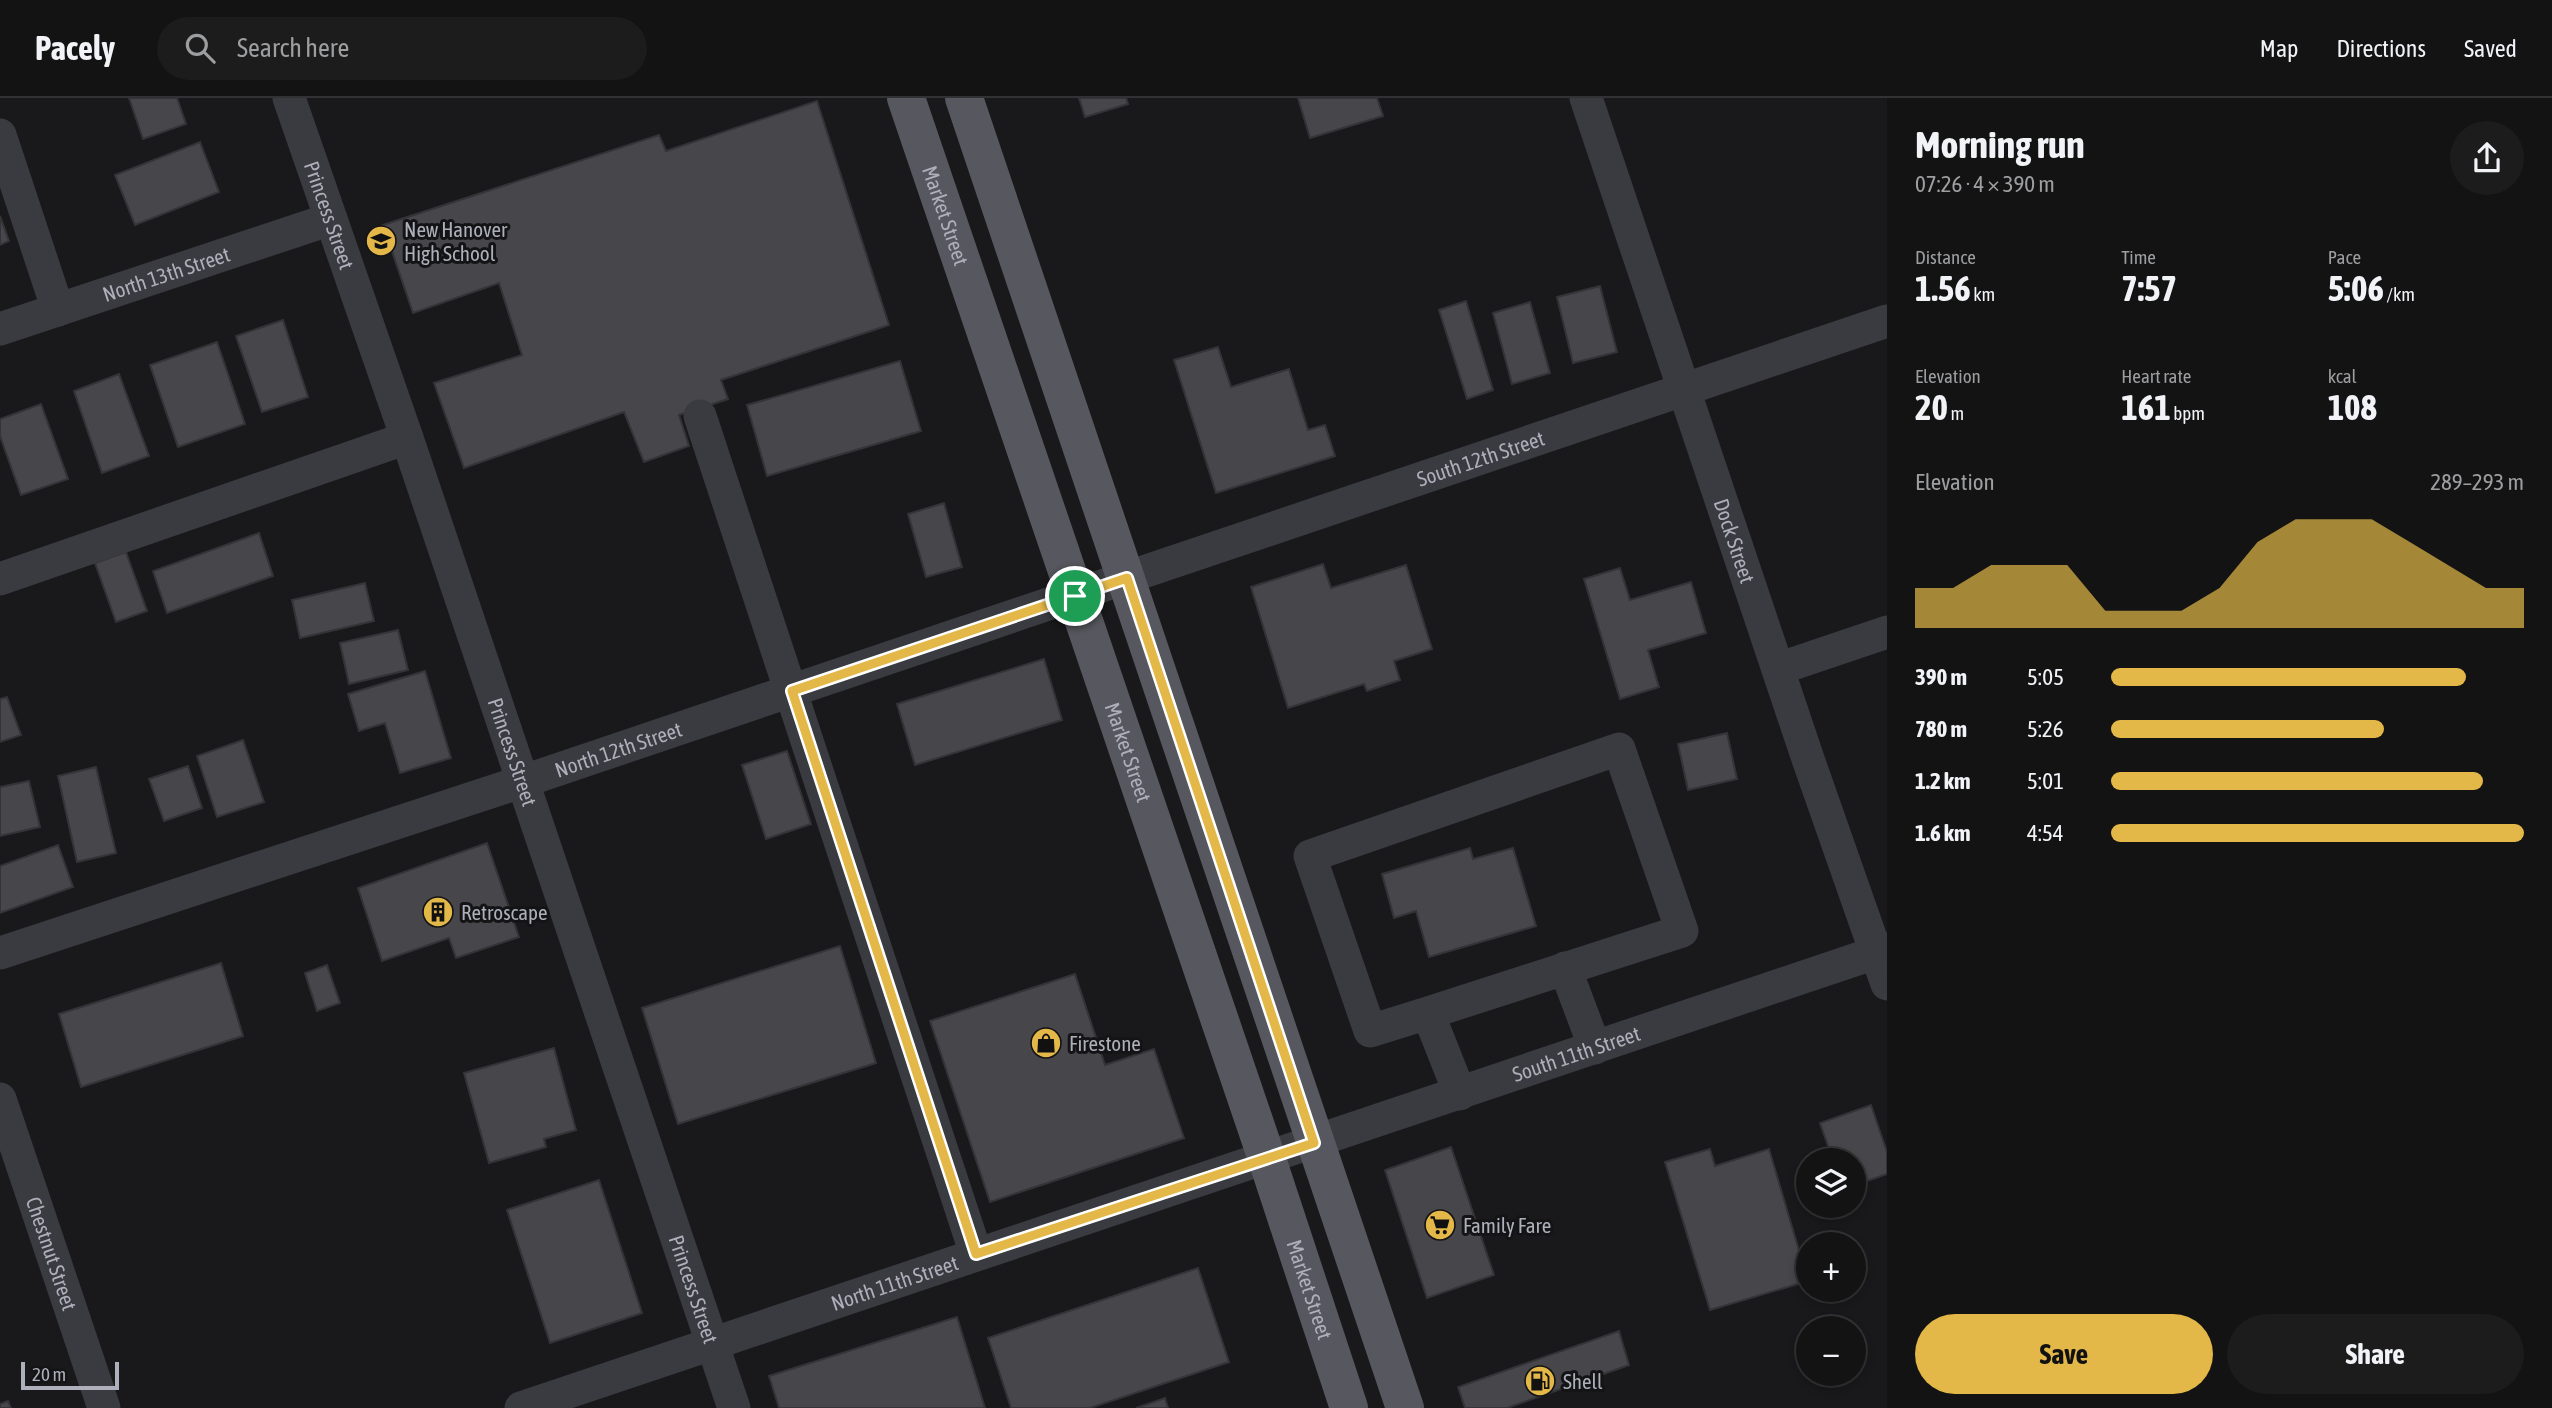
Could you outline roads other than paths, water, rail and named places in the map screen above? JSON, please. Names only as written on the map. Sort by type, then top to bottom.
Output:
[{"type":"main road","name":"Market Street","points":[[906,98],[1349,1408]]},
{"type":"main road","points":[[964,98],[1405,1408]]},
{"type":"street","name":"Princess Street","points":[[289,98],[407,438],[734,1408]]},
{"type":"street","name":"Dock Street","points":[[1586,98],[1778,669],[1882,951],[1887,984]]},
{"type":"street","points":[[0,135],[58,310]]},
{"type":"street","name":"North 13th Street","points":[[0,329],[331,219]]},
{"type":"street","name":"South 12th Street","points":[[1075,596],[1887,321]]},
{"type":"street","points":[[700,416],[976,1254]]},
{"type":"street","points":[[0,579],[407,438]]},
{"type":"street","name":"North 12th Street","points":[[0,953],[1075,596]]},
{"type":"street","points":[[1778,669],[1887,632]]},
{"type":"street","points":[[1619,749],[1682,931],[1428,1013],[1370,1031],[1310,856],[1619,749]]},
{"type":"street","name":"South 11th Street","points":[[1267,1159],[1882,951]]},
{"type":"street","points":[[1565,968],[1595,1048]]},
{"type":"street","points":[[1428,1013],[1460,1094]]},
{"type":"street","name":"Chestnut Street","points":[[0,1099],[104,1408]]},
{"type":"street","name":"North 11th Street","points":[[521,1408],[1267,1159]]},
{"type":"place","name":"New Hanover High School","points":[[381,241]]},
{"type":"place","name":"Retroscape","points":[[438,912]]},
{"type":"place","name":"Firestone","points":[[1046,1043]]},
{"type":"place","name":"Family Fare","points":[[1440,1225]]},
{"type":"place","name":"Shell","points":[[1540,1381]]}]
